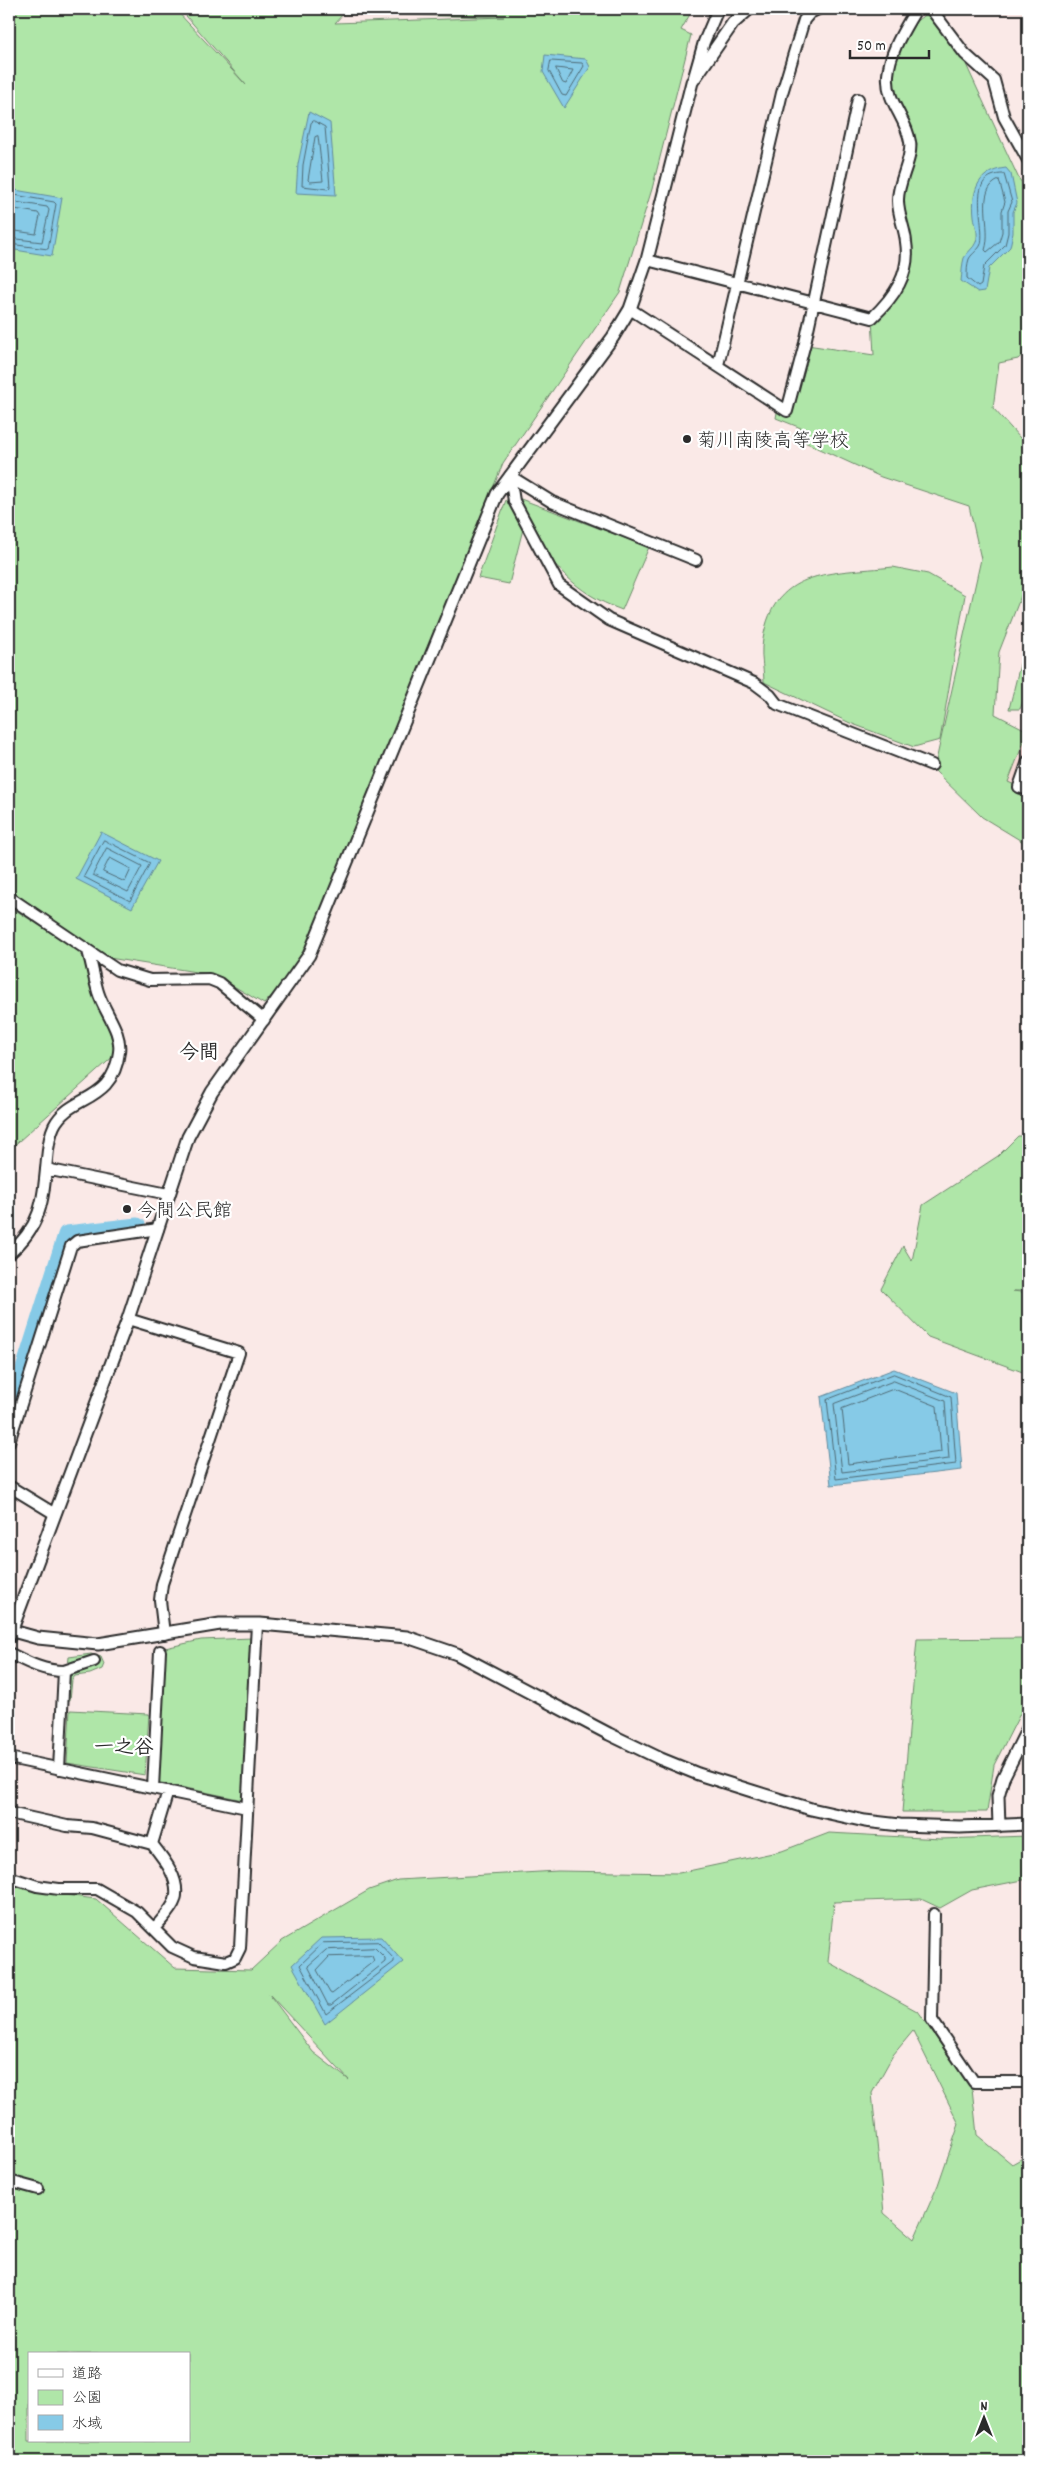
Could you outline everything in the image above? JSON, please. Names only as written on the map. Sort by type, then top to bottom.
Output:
[{"type":"street","points":[[718,9],[704,42],[692,82],[647,260],[630,309],[613,337],[497,494],[309,955],[212,1092],[199,1114],[168,1194],[128,1318],[10,1632],[62,1642],[98,1644],[220,1624],[257,1624],[408,1637],[456,1654],[609,1734],[698,1774],[811,1808],[865,1821],[900,1825],[999,1826],[1028,1824]]},
{"type":"street","points":[[692,82],[732,23],[749,9]]},
{"type":"street","points":[[718,365],[782,93],[804,20],[810,13],[818,9]]},
{"type":"street","points":[[647,260],[872,318],[889,302],[903,277],[907,243],[898,201],[910,143],[903,121],[891,102],[888,75],[890,61],[901,35],[916,9]]},
{"type":"street","points":[[932,9],[965,54],[994,80],[1004,117],[1028,160]]},
{"type":"street","points":[[630,309],[788,411],[858,100]]},
{"type":"street","points":[[510,476],[552,502],[696,560]]},
{"type":"street","points":[[510,476],[514,501],[559,585],[610,620],[754,683],[770,695],[777,704],[932,765]]},
{"type":"street","points":[[1028,761],[1019,787],[1028,790]]},
{"type":"street","points":[[9,897],[117,970],[150,980],[209,979],[219,983],[264,1020]]},
{"type":"street","points":[[9,1254],[31,1231],[39,1214],[43,1199],[49,1140],[54,1125],[62,1115],[101,1090],[113,1076],[118,1062],[120,1050],[118,1038],[98,993],[88,951]]},
{"type":"street","points":[[46,1169],[168,1194]]},
{"type":"street","points":[[9,1442],[71,1246],[77,1242],[158,1229]]},
{"type":"street","points":[[128,1318],[239,1353],[162,1584],[160,1600],[164,1634]]},
{"type":"street","points":[[9,1486],[55,1514]]},
{"type":"street","points":[[9,1878],[37,1886],[58,1889],[97,1889],[137,1912],[172,1947],[194,1957],[226,1962],[235,1958],[240,1948],[257,1624]]},
{"type":"street","points":[[153,1788],[160,1652]]},
{"type":"street","points":[[9,1653],[34,1666],[53,1671],[64,1671],[94,1661]]},
{"type":"street","points":[[58,1769],[64,1671]]},
{"type":"street","points":[[999,1826],[998,1796],[1003,1778],[1028,1728]]},
{"type":"street","points":[[9,1758],[247,1808]]},
{"type":"street","points":[[152,1844],[168,1791]]},
{"type":"street","points":[[9,1813],[67,1826],[92,1828],[152,1844],[167,1863],[176,1886],[174,1902],[154,1929]]},
{"type":"street","points":[[934,1914],[932,2020],[974,2082],[1028,2082]]},
{"type":"street","points":[[9,2181],[38,2189]]},
{"type":"shaded area","points":[[1028,730],[1028,806],[999,796]]},
{"type":"green space","points":[[9,9],[175,9],[246,85],[180,9],[693,9],[681,30],[691,35],[652,189],[620,292],[503,463],[304,959],[264,1004],[215,975],[109,958],[9,889]],"holes":[[[343,14],[504,17],[335,23]]]},
{"type":"green space","points":[[937,9],[964,60],[1019,179],[1028,190],[1028,350],[1018,359],[999,363],[993,408],[1020,438],[1028,434],[1028,578],[999,652],[995,714],[1028,731],[1008,782],[1028,791],[1028,845],[982,817],[934,770],[981,559],[969,506],[881,477],[796,438],[801,428],[776,418],[778,407],[788,409],[807,345],[874,355],[872,318],[903,281],[906,241],[899,187],[917,145],[895,96],[893,77],[896,52],[907,31],[925,15]]},
{"type":"green space","points":[[518,498],[649,547],[622,610],[590,595],[577,586],[555,565],[524,525],[509,584],[478,578],[506,500],[514,501]]},
{"type":"green space","points":[[893,567],[928,574],[965,595],[940,740],[914,747],[850,723],[764,682],[762,647],[767,621],[777,602],[790,588],[826,574]]},
{"type":"green space","points":[[1028,632],[1028,690],[1020,709],[1009,709]]},
{"type":"green space","points":[[9,906],[79,951],[97,987],[116,1054],[9,1150]]},
{"type":"green space","points":[[1018,1136],[1028,1136],[1028,1291],[1013,1291],[1028,1293],[1028,1374],[928,1337],[881,1289],[903,1246],[912,1261],[923,1205],[998,1156]]},
{"type":"green space","points":[[252,1638],[243,1800],[157,1782],[165,1648],[201,1640]]},
{"type":"green space","points":[[1028,1638],[1028,1698],[994,1765],[987,1812],[902,1812],[917,1639]]},
{"type":"green space","points":[[91,1654],[101,1657],[104,1664],[102,1669],[90,1674],[75,1676],[72,1680],[70,1700],[65,1700],[69,1657]]},
{"type":"green space","points":[[70,1710],[149,1714],[145,1775],[67,1763]]},
{"type":"green space","points":[[829,1833],[941,1839],[1028,1836],[1028,1879],[972,1890],[940,1908],[921,1899],[834,1902],[828,1962],[917,2011],[972,2088],[977,2135],[1012,2164],[1028,2155],[1028,2461],[9,2461],[9,1885],[34,1891],[96,1899],[175,1968],[251,1970],[282,1941],[369,1890],[398,1880],[558,1871],[679,1873],[782,1851]],"holes":[[[269,1994],[349,2080],[313,2052]],[[913,2031],[959,2124],[938,2185],[914,2239],[884,2213],[872,2093],[893,2055]]]},
{"type":"water","points":[[545,55],[586,59],[590,67],[564,108],[543,72]]},
{"type":"water","points":[[309,112],[330,123],[336,195],[296,193],[298,164]]},
{"type":"water","points":[[1006,168],[1011,174],[1017,203],[1013,212],[1013,233],[1010,247],[989,268],[985,291],[978,292],[961,281],[964,258],[977,239],[973,206],[974,198],[983,177],[989,173]]},
{"type":"water","points":[[9,189],[62,198],[52,256],[9,249]]},
{"type":"water","points":[[101,832],[158,861],[132,908],[76,879]]},
{"type":"water","points":[[894,1369],[956,1393],[962,1470],[831,1485],[821,1397]]},
{"type":"water","points":[[381,1937],[403,1962],[325,2024],[292,1965],[321,1938]]},
{"type":"waterway","points":[[9,1420],[67,1235],[137,1227]]},
{"type":"place","name":"菊川南陵高等学校","points":[[687,439]]},
{"type":"place","name":"今間公民館","points":[[127,1209]]},
{"type":"district","name":"今間","points":[[199,1051]]},
{"type":"district","name":"一之谷","points":[[124,1746]]}]
